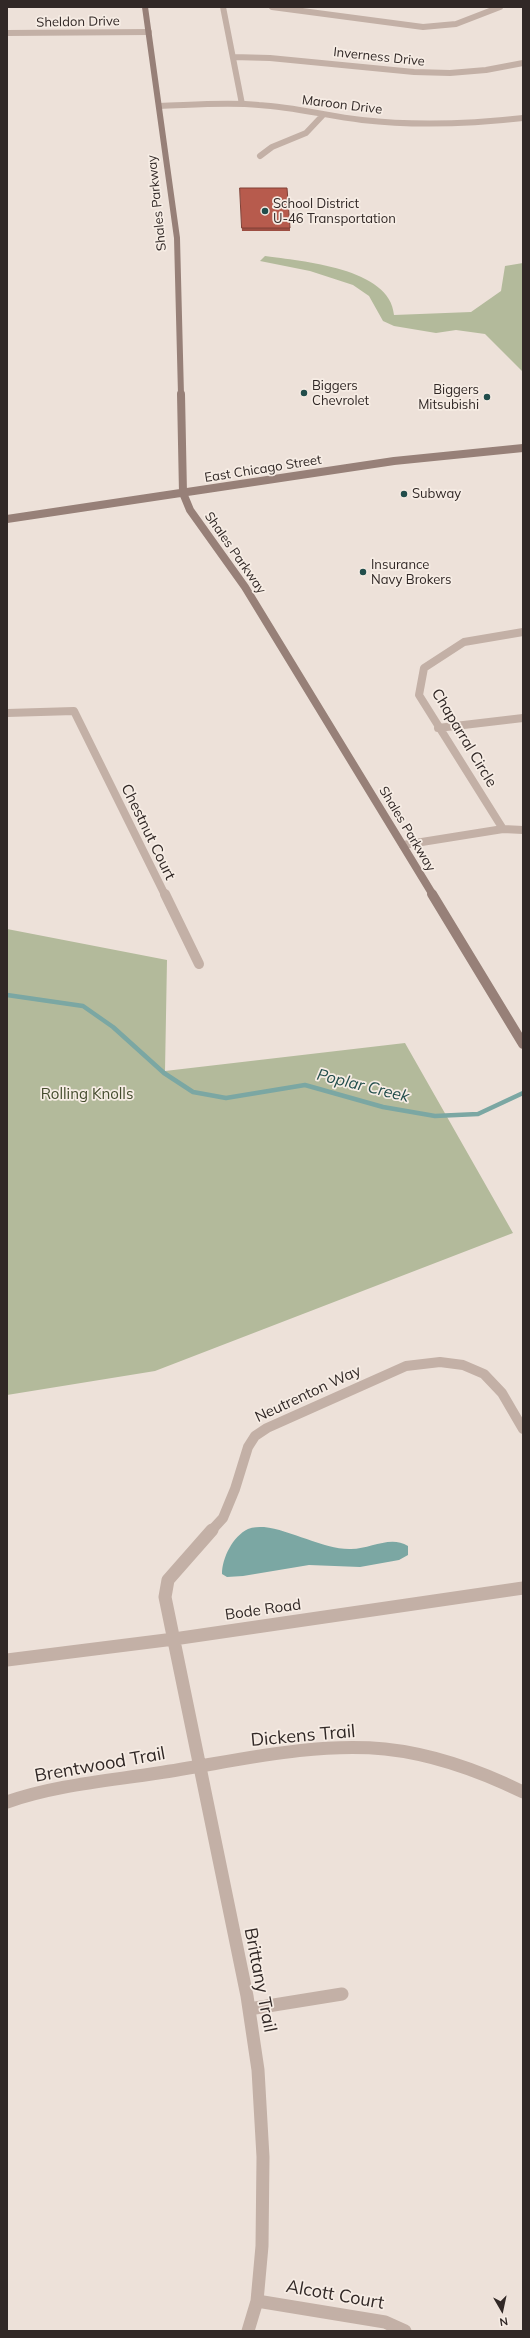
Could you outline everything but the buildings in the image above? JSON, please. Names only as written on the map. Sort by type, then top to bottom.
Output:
[{"type":"street","name":"Shales Parkway","points":[[145,7],[176,238],[182,493],[190,510],[245,587],[523,1044]]},
{"type":"street","points":[[223,7],[242,104]]},
{"type":"street","points":[[272,7],[423,27],[456,24],[500,7]]},
{"type":"street","name":"Sheldon Drive","points":[[7,33],[149,32]]},
{"type":"street","name":"Inverness Drive","points":[[233,57],[286,57],[384,71],[440,74],[490,70],[523,63]]},
{"type":"street","name":"Maroon Drive","points":[[159,106],[242,104],[268,106],[323,115],[420,124],[470,123],[523,118]]},
{"type":"street","points":[[260,156],[272,147],[306,133],[323,115]]},
{"type":"street","name":"East Chicago Street","points":[[7,519],[120,505],[182,493],[333,470],[481,451],[523,448]]},
{"type":"street","name":"Chaparral Circle","points":[[502,829],[462,763],[438,728],[419,695],[424,668],[464,642],[523,632]]},
{"type":"street","name":"Chestnut Court","points":[[7,712],[74,711],[199,964]]},
{"type":"street","points":[[438,728],[502,719],[523,718]]},
{"type":"street","points":[[403,845],[502,829],[523,830]]},
{"type":"street","name":"Neutrenton Way","points":[[174,1639],[165,1597],[168,1580],[223,1518],[235,1489],[248,1447],[255,1436],[267,1428],[406,1366],[425,1361],[457,1363],[472,1367],[493,1381],[523,1429]]},
{"type":"street","name":"Bode Road","points":[[7,1660],[174,1639],[523,1588]]},
{"type":"street","name":"Brittany Trail","points":[[174,1639],[249,2010],[259,2084],[263,2157],[262,2246],[257,2301],[248,2331]]},
{"type":"street","name":"Dickens Trail","points":[[200,1766],[331,1748],[386,1749],[422,1755],[469,1770],[523,1792]]},
{"type":"street","name":"Brentwood Trail","points":[[7,1802],[58,1788],[200,1766]]},
{"type":"street","points":[[249,2010],[342,1994]]},
{"type":"street","name":"Alcott Court","points":[[257,2301],[385,2322],[405,2331]]},
{"type":"green space","points":[[265,256],[321,264],[361,277],[378,287],[389,299],[394,315],[471,312],[501,291],[505,266],[523,263],[523,372],[485,334],[456,330],[436,333],[394,326],[383,321],[369,296],[353,285],[310,271],[260,261]]},
{"type":"green space","name":"Rolling Knolls","points":[[7,929],[167,960],[165,1071],[405,1043],[513,1233],[155,1371],[7,1395]]},
{"type":"water","points":[[254,1527],[264,1527],[341,1548],[351,1549],[387,1542],[401,1543],[408,1546],[408,1555],[399,1560],[360,1567],[309,1565],[243,1576],[227,1577],[222,1574],[226,1555],[233,1542],[248,1529]]},
{"type":"waterway","name":"Poplar Creek","points":[[7,995],[83,1006],[113,1027],[164,1073],[193,1092],[226,1098],[305,1085],[383,1107],[435,1116],[478,1114],[523,1093]]},
{"type":"place","name":"School District U-46 Transportation","points":[[265,211]]},
{"type":"place","name":"Biggers Chevrolet","points":[[304,393]]},
{"type":"place","name":"Biggers Mitsubishi","points":[[487,397]]},
{"type":"place","name":"Subway","points":[[404,494]]},
{"type":"place","name":"Insurance Navy Brokers","points":[[363,572]]}]
